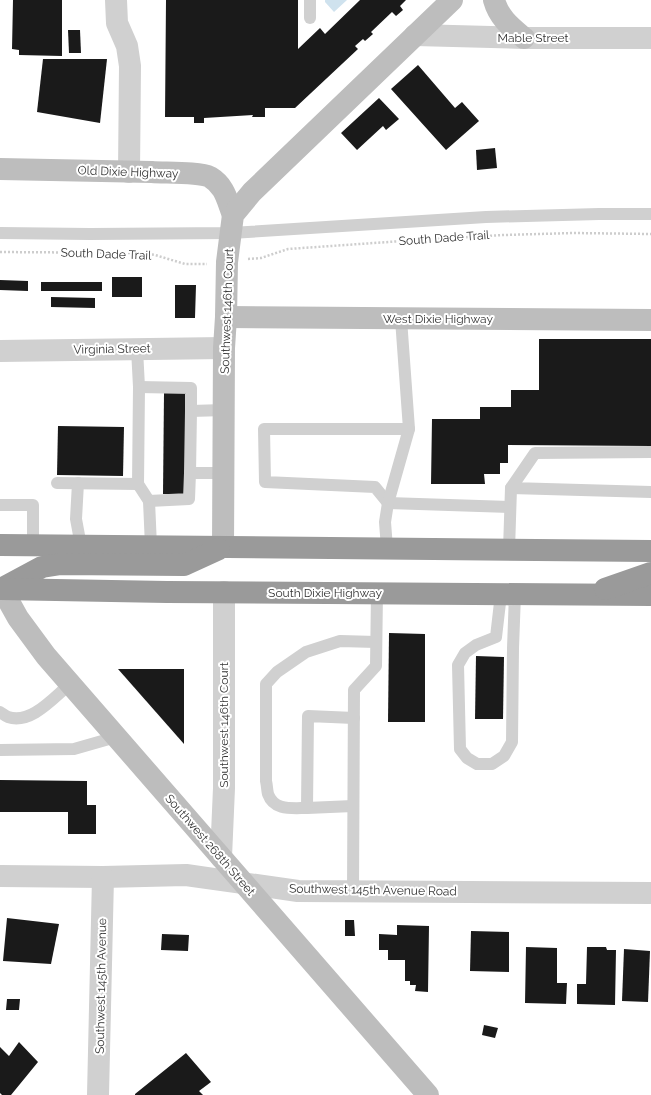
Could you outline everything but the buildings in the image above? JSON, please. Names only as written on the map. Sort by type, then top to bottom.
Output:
[{"type":"highway","points":[[0,545],[651,551]]},
{"type":"highway","points":[[1,588],[42,567],[61,564],[184,565],[223,547]]},
{"type":"highway","points":[[591,594],[651,573]]},
{"type":"highway","name":"South Dixie Highway","points":[[1,588],[224,592],[651,595]]},
{"type":"street","points":[[116,0],[117,23],[127,46],[129,58],[129,172]]},
{"type":"street","points":[[232,224],[252,192],[452,0]]},
{"type":"street","points":[[494,0],[496,8],[504,20],[524,38]]},
{"type":"street","name":"Mable Street","points":[[415,35],[524,38],[651,38]]},
{"type":"street","name":"Old Dixie Highway","points":[[0,169],[180,173],[208,176],[221,186],[226,195],[232,224]]},
{"type":"street","name":"Southwest 146th Court","points":[[223,547],[224,348],[227,262],[232,224]]},
{"type":"street","name":"West Dixie Highway","points":[[226,317],[651,320]]},
{"type":"street","name":"Virginia Street","points":[[0,352],[224,348]]},
{"type":"street","name":"Southwest 268th Street","points":[[1,588],[18,618],[46,656],[428,1095]]},
{"type":"street","name":"Southwest 146th Court","points":[[221,857],[224,788],[224,592]]},
{"type":"street","name":"Southwest 145th Avenue Road","points":[[0,876],[186,876],[298,891],[651,894]]},
{"type":"street","name":"Southwest 145th Avenue","points":[[98,1095],[103,877]]},
{"type":"lane","points":[[310,0],[310,18]]},
{"type":"lane","points":[[0,233],[106,234],[232,224],[578,214],[651,214]]},
{"type":"lane","points":[[387,548],[385,522],[388,503],[409,429],[401,319]]},
{"type":"lane","points":[[137,349],[139,387],[138,484],[149,501],[151,546]]},
{"type":"lane","points":[[139,387],[191,388],[189,499],[149,501]]},
{"type":"lane","points":[[191,411],[224,410]]},
{"type":"lane","points":[[409,429],[264,429],[265,482],[375,487],[388,503],[510,507]]},
{"type":"lane","points":[[510,550],[511,488],[535,453],[651,452]]},
{"type":"lane","points":[[190,473],[223,473]]},
{"type":"lane","points":[[57,483],[138,484]]},
{"type":"lane","points":[[78,483],[76,519],[81,546]]},
{"type":"lane","points":[[511,488],[651,492]]},
{"type":"lane","points":[[0,505],[33,506],[33,545]]},
{"type":"lane","points":[[353,891],[354,690],[376,666],[377,593]]},
{"type":"lane","points":[[496,637],[508,594]]},
{"type":"lane","points":[[496,637],[476,645],[465,653],[458,665],[460,749],[467,758],[477,764],[492,764],[504,756],[512,742],[513,648],[508,594]]},
{"type":"lane","points":[[496,637],[513,648]]},
{"type":"lane","points":[[353,806],[283,808],[272,801],[268,794],[266,781],[266,684],[277,672],[306,652],[340,641],[376,642]]},
{"type":"lane","points":[[2,718],[18,719],[30,716],[70,684]]},
{"type":"lane","points":[[307,808],[308,716],[354,718]]},
{"type":"lane","points":[[0,750],[74,749],[116,737]]},
{"type":"path","name":"South Dade Trail","points":[[245,260],[261,258],[288,249],[417,240],[525,234],[651,234]]},
{"type":"path","name":"South Dade Trail","points":[[0,252],[141,253],[155,255],[185,264],[212,264]]},
{"type":"water","points":[[325,0],[347,0],[334,12]]}]
